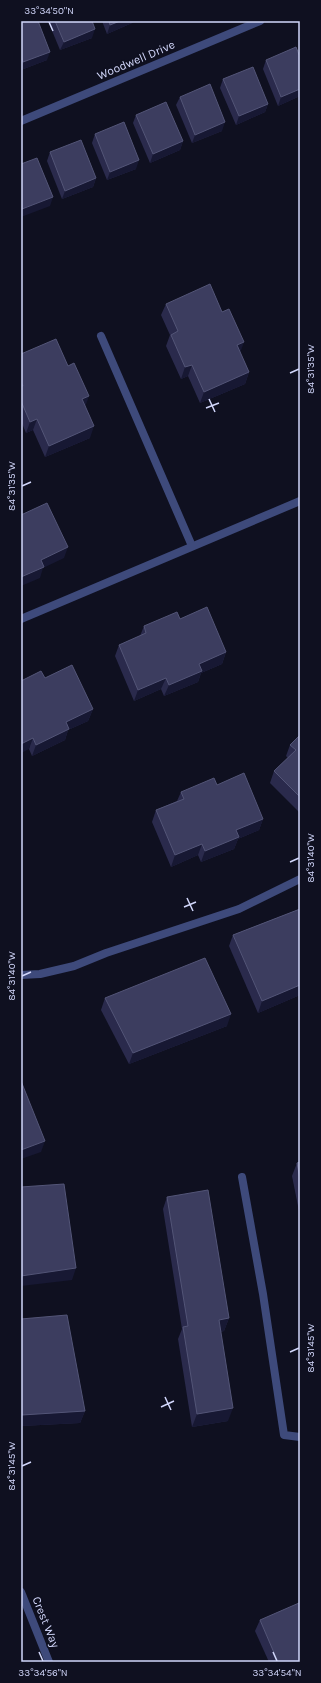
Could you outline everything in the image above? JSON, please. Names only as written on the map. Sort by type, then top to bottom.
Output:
[{"type":"street","name":"Woodwell Drive","points":[[21,121],[260,21]]},
{"type":"street","points":[[101,336],[192,546]]},
{"type":"street","points":[[21,619],[300,500]]},
{"type":"street","points":[[21,975],[40,974],[74,966],[106,953],[239,909],[300,879]]},
{"type":"street","points":[[242,1177],[263,1294],[284,1436],[300,1437]]},
{"type":"street","name":"Crest Way","points":[[21,1592],[49,1662]]},
{"type":"building","points":[[21,21],[38,21],[50,52],[23,62],[21,56]]},
{"type":"building","points":[[55,21],[92,21],[95,29],[64,42]]},
{"type":"building","points":[[109,21],[120,21],[110,25]]},
{"type":"building","points":[[296,47],[300,57],[300,89],[281,97],[266,60]]},
{"type":"building","points":[[253,67],[268,104],[239,116],[223,79]]},
{"type":"building","points":[[210,84],[225,122],[195,135],[180,97]]},
{"type":"building","points":[[166,102],[183,141],[153,154],[136,115]]},
{"type":"building","points":[[124,122],[139,160],[110,172],[95,134]]},
{"type":"building","points":[[81,140],[96,178],[65,191],[50,152]]},
{"type":"building","points":[[37,158],[53,197],[22,209],[21,164]]},
{"type":"building","points":[[210,284],[222,312],[229,309],[244,342],[237,345],[249,372],[204,392],[192,365],[185,367],[171,335],[178,331],[166,304]]},
{"type":"building","points":[[56,339],[68,366],[74,363],[89,396],[82,399],[94,426],[49,446],[37,419],[30,422],[21,401],[21,386],[23,386],[21,382],[21,354]]},
{"type":"building","points":[[47,503],[68,547],[41,560],[44,567],[21,577],[21,515]]},
{"type":"building","points":[[207,607],[226,652],[199,664],[202,671],[169,685],[166,678],[138,690],[119,645],[146,633],[144,626],[177,612],[180,619]]},
{"type":"building","points":[[72,665],[93,709],[66,722],[69,729],[36,745],[33,738],[21,744],[21,681],[41,671],[45,678]]},
{"type":"building","points":[[300,735],[300,797],[274,771],[296,750],[290,745]]},
{"type":"building","points":[[244,773],[263,819],[236,830],[239,837],[205,851],[202,844],[175,855],[156,810],[184,799],[181,792],[214,778],[217,785]]},
{"type":"building","points":[[300,909],[300,985],[262,1001],[233,935]]},
{"type":"building","points":[[205,958],[231,1014],[133,1053],[105,998]]},
{"type":"building","points":[[21,1081],[45,1141],[21,1150]]},
{"type":"building","points":[[300,1162],[300,1179],[297,1163]]},
{"type":"building","points":[[64,1184],[76,1268],[21,1276],[21,1187]]},
{"type":"building","points":[[208,1190],[229,1318],[219,1320],[233,1408],[197,1414],[183,1327],[188,1326],[167,1197]]},
{"type":"building","points":[[67,1315],[85,1411],[22,1415],[21,1319]]},
{"type":"building","points":[[299,1603],[300,1662],[278,1662],[260,1620]]}]
